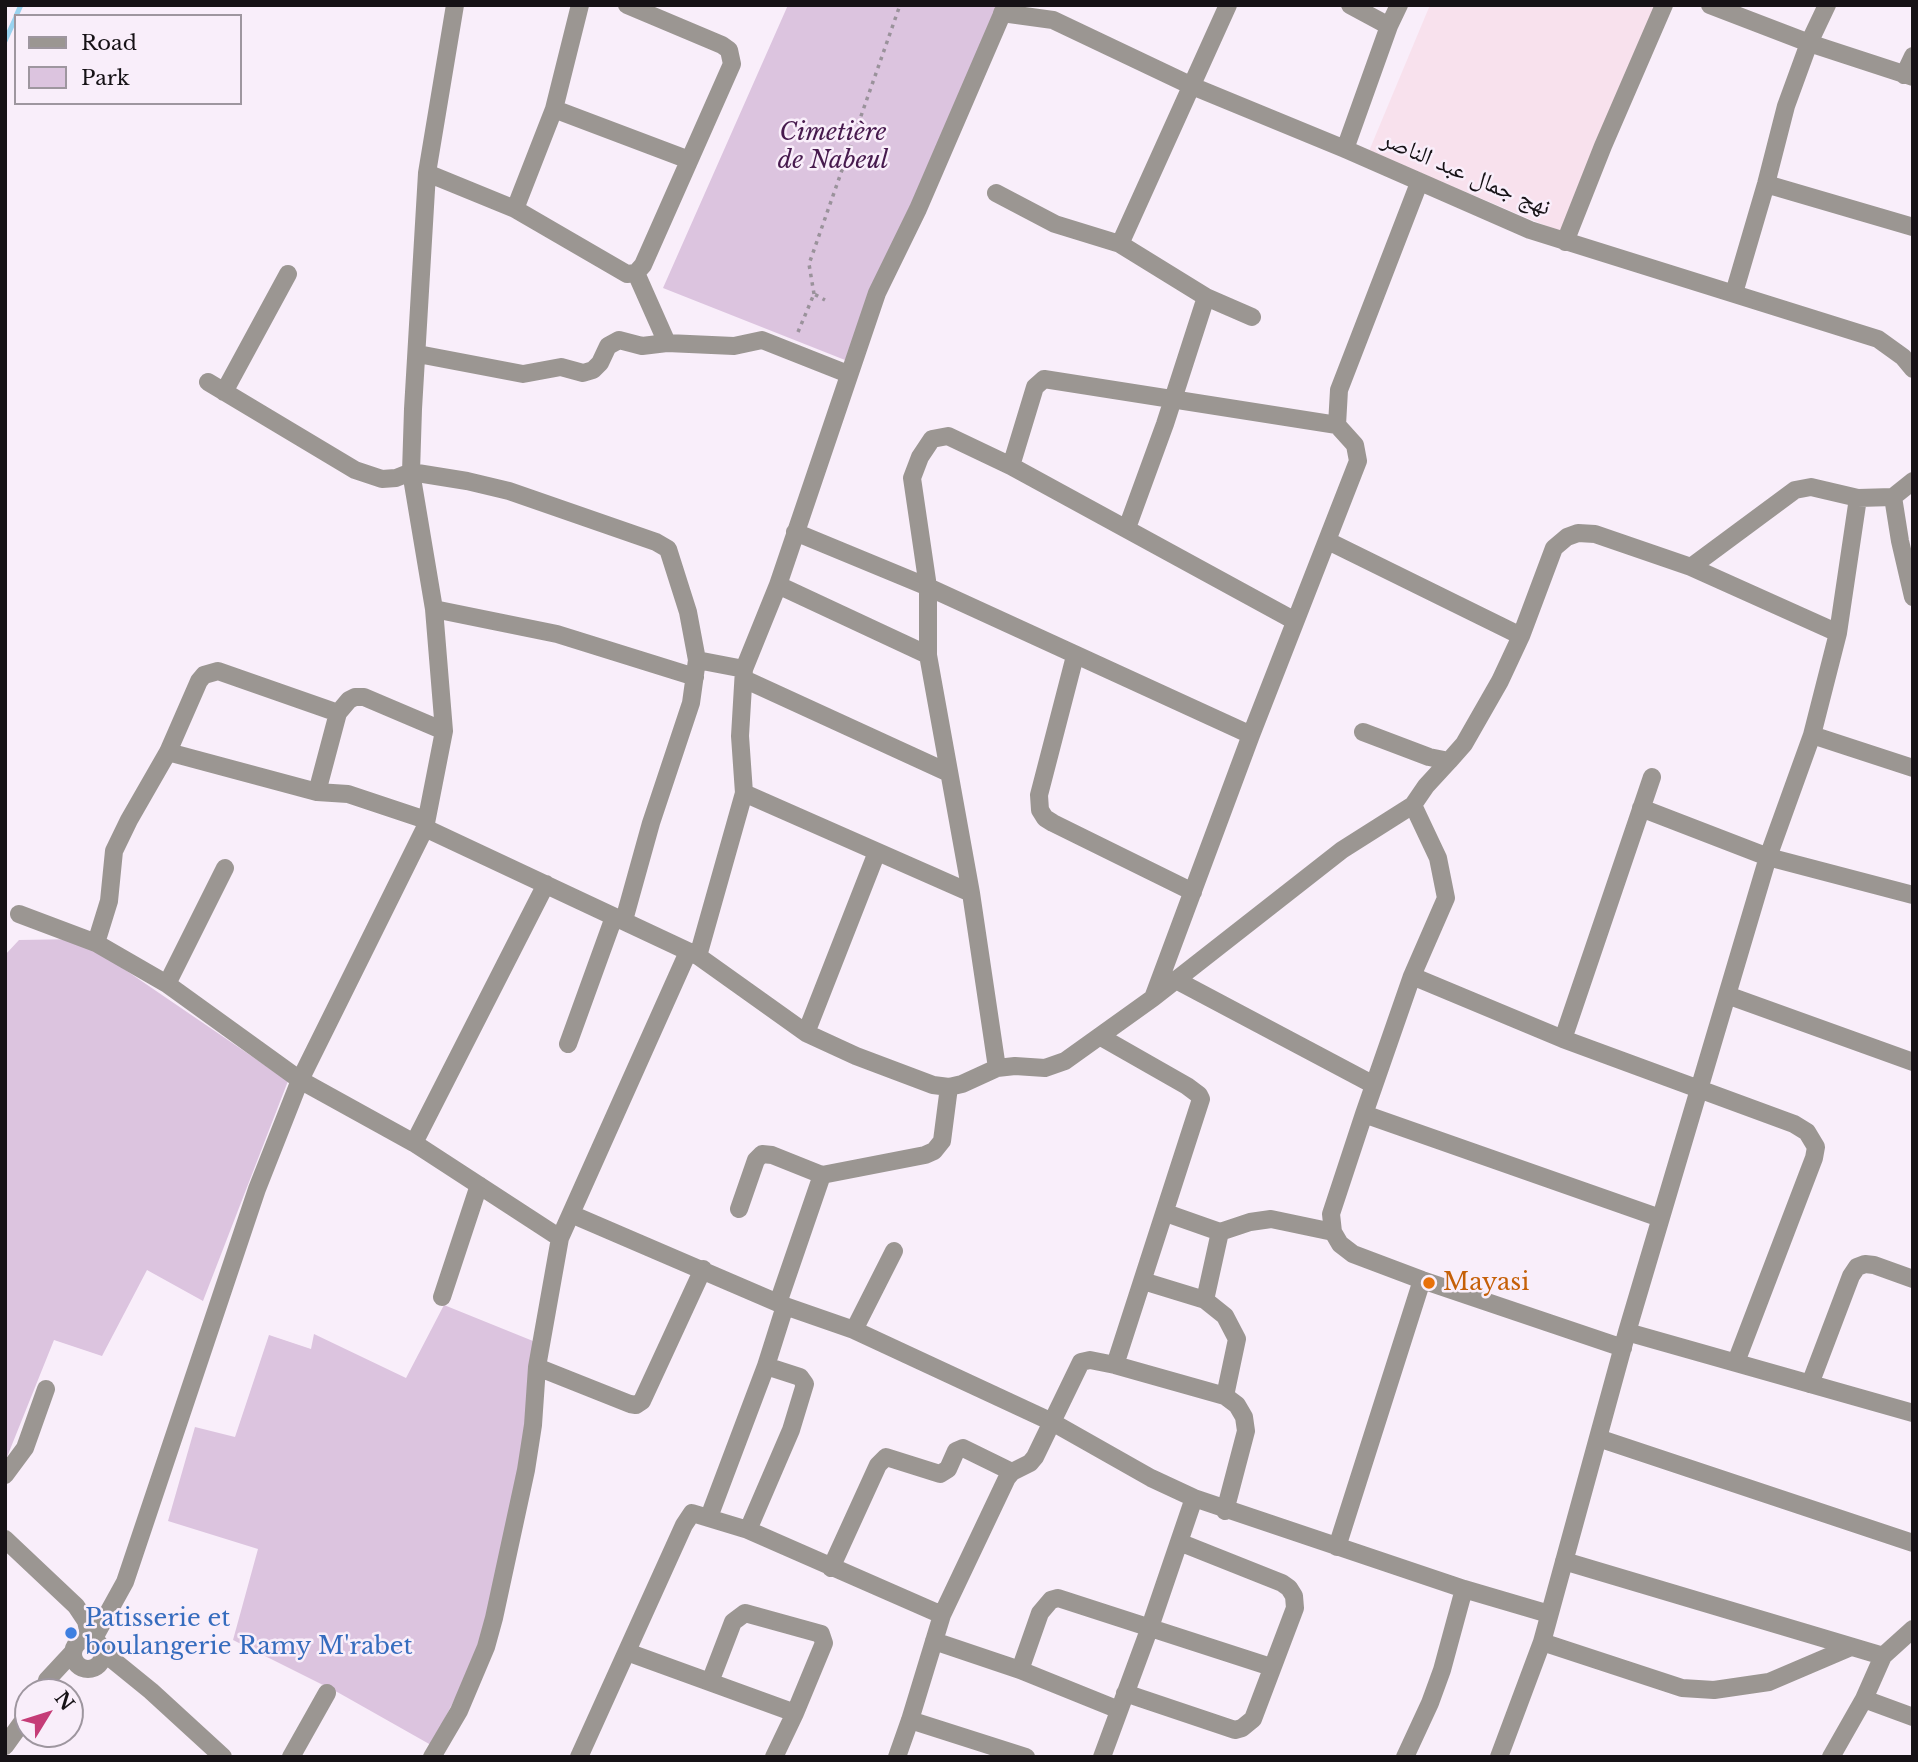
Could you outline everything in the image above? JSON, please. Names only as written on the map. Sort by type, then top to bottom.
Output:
[{"type":"street","points":[[50,1678],[89,1651],[125,1583],[257,1189],[300,1080],[426,824],[444,731],[435,609],[411,472],[427,173],[455,5]]},
{"type":"street","points":[[515,209],[554,108],[580,5]]},
{"type":"street","points":[[427,173],[515,209],[627,274],[636,273],[643,265],[732,64],[729,50],[722,45],[627,5]]},
{"type":"street","points":[[1120,244],[1228,5]]},
{"type":"street","points":[[1350,5],[1389,26]]},
{"type":"street","points":[[1345,149],[1399,5]]},
{"type":"street","points":[[1565,242],[1664,5]]},
{"type":"street","points":[[1710,5],[1809,43],[1908,76],[1913,56]]},
{"type":"street","points":[[1734,293],[1786,106],[1809,43],[1827,5]]},
{"type":"street","points":[[432,1757],[459,1711],[486,1647],[494,1618],[526,1470],[533,1425],[537,1367],[559,1237],[693,954],[744,793],[740,736],[744,674],[778,585],[877,293],[918,209],[1004,9]]},
{"type":"street","name":"نهج جمال عبد الناصر","points":[[1004,9],[1053,20],[1192,86],[1530,230],[1878,339],[1913,369]]},
{"type":"street","points":[[554,108],[690,160]]},
{"type":"street","points":[[1337,425],[1339,390],[1419,183]]},
{"type":"street","points":[[1766,184],[1913,227]]},
{"type":"street","points":[[996,193],[1055,224],[1120,244],[1206,297],[1252,317]]},
{"type":"street","points":[[636,273],[667,343]]},
{"type":"street","points":[[288,274],[216,387],[355,470],[382,479],[396,478],[411,472],[509,491],[663,545],[677,572],[688,612],[696,669],[691,704],[619,919],[568,1044]]},
{"type":"street","points":[[1127,528],[1206,297]]},
{"type":"street","points":[[418,354],[523,374],[561,367],[583,373],[593,370],[600,363],[608,346],[619,340],[642,346],[667,343],[734,346],[762,340],[848,374]]},
{"type":"street","points":[[1011,466],[1035,387],[1044,379],[1337,425],[1355,445],[1358,461],[1251,735],[1153,998]]},
{"type":"street","points":[[997,1068],[971,893],[928,655],[928,587],[912,478],[932,439],[948,436],[1011,466],[1295,621]]},
{"type":"street","points":[[1690,566],[1795,490],[1811,487],[1858,498],[1893,497],[1913,481]]},
{"type":"street","points":[[1893,497],[1913,597]]},
{"type":"street","points":[[1499,1757],[1542,1642],[1625,1340],[1698,1090],[1768,857],[1812,735],[1838,633],[1858,498]]},
{"type":"street","points":[[796,531],[928,587],[1251,735]]},
{"type":"street","points":[[168,752],[317,792],[348,794],[426,824],[693,954],[806,1032],[856,1056],[933,1084],[949,1087],[997,1068],[1055,1066],[1101,1037],[1153,998],[1342,850],[1413,806],[1426,786],[1464,744],[1478,721],[1521,635],[1554,548],[1567,537],[1578,533],[1595,534],[1690,566],[1838,633]]},
{"type":"street","points":[[1328,541],[1521,635]]},
{"type":"street","points":[[778,585],[928,655]]},
{"type":"street","points":[[435,609],[557,634],[696,669],[744,674],[949,773]]},
{"type":"street","points":[[1075,656],[1039,795],[1041,810],[1045,818],[1053,823],[1193,892]]},
{"type":"street","points":[[96,943],[109,901],[114,851],[168,752],[199,681],[210,671],[218,671],[338,713]]},
{"type":"street","points":[[317,792],[338,713],[355,697],[364,697],[444,731]]},
{"type":"street","points":[[1363,732],[1429,757],[1449,761]]},
{"type":"street","points":[[1812,735],[1913,768]]},
{"type":"street","points":[[1563,1038],[1652,777]]},
{"type":"street","points":[[744,793],[971,893]]},
{"type":"street","points":[[1413,806],[1438,858],[1446,898],[1412,976],[1331,1214],[1333,1232],[1340,1244],[1353,1254],[1422,1280],[1625,1340],[1736,1362],[1913,1413]]},
{"type":"street","points":[[1641,808],[1768,857],[1913,894]]},
{"type":"street","points":[[806,1032],[877,852]]},
{"type":"street","points":[[167,984],[225,867]]},
{"type":"street","points":[[414,1143],[546,884]]},
{"type":"street","points":[[19,914],[96,943],[167,984],[300,1080],[414,1143],[559,1237]]},
{"type":"street","points":[[1412,976],[1563,1038],[1794,1124],[1807,1132],[1816,1147],[1814,1158],[1736,1362]]},
{"type":"street","points":[[1176,980],[1374,1085]]},
{"type":"street","points":[[1727,995],[1913,1062]]},
{"type":"street","points":[[1101,1037],[1187,1086],[1201,1099],[1115,1365]]},
{"type":"street","points":[[739,1209],[756,1160],[762,1154],[772,1155],[822,1175],[934,1151],[942,1141],[949,1087]]},
{"type":"street","points":[[1364,1114],[1660,1218]]},
{"type":"street","points":[[709,1517],[766,1366],[822,1175]]},
{"type":"street","points":[[442,1297],[479,1185]]},
{"type":"street","points":[[1166,1213],[1220,1232],[1250,1222],[1271,1219],[1333,1232]]},
{"type":"street","points":[[571,1214],[782,1305],[854,1330],[1052,1422],[1151,1478],[1225,1511],[1549,1614]]},
{"type":"street","points":[[1205,1300],[1220,1232]]},
{"type":"street","points":[[854,1330],[894,1251]]},
{"type":"street","points":[[1810,1384],[1851,1276],[1857,1267],[1874,1265],[1913,1279]]},
{"type":"street","points":[[537,1367],[636,1405],[642,1401],[702,1269]]},
{"type":"street","points":[[1337,1547],[1422,1280]]},
{"type":"street","points":[[1143,1281],[1205,1300],[1225,1316],[1237,1339],[1225,1396]]},
{"type":"street","points":[[897,1757],[942,1615],[1012,1472],[1030,1464],[1035,1457],[1081,1362],[1090,1360],[1115,1365],[1225,1396],[1237,1405],[1244,1417],[1246,1431],[1225,1511]]},
{"type":"street","points":[[748,1530],[791,1430],[805,1384],[800,1377],[766,1366]]},
{"type":"street","points":[[5,1475],[25,1448],[46,1389]]},
{"type":"street","points":[[1598,1438],[1913,1543]]},
{"type":"street","points":[[831,1568],[878,1465],[886,1457],[940,1474],[948,1469],[956,1451],[963,1448],[1012,1472]]},
{"type":"street","points":[[1102,1757],[1194,1498]]},
{"type":"street","points":[[579,1757],[687,1518],[692,1513],[748,1530],[942,1615]]},
{"type":"street","points":[[5,1539],[75,1606],[86,1621],[89,1651]]},
{"type":"street","points":[[1125,1693],[1235,1730],[1248,1725],[1295,1608],[1294,1596],[1282,1583],[1179,1542]]},
{"type":"street","points":[[1564,1561],[1883,1657]]},
{"type":"street","points":[[1405,1757],[1442,1670],[1464,1589]]},
{"type":"street","points":[[1020,1670],[1040,1613],[1051,1600],[1058,1598],[1271,1667]]},
{"type":"street","points":[[710,1682],[733,1622],[745,1613],[821,1634],[824,1643],[774,1757]]},
{"type":"street","points":[[1830,1757],[1864,1699],[1883,1657],[1913,1629]]},
{"type":"street","points":[[934,1641],[1020,1670],[1119,1710]]},
{"type":"street","points":[[1542,1642],[1682,1688],[1714,1690],[1769,1682],[1851,1647]]},
{"type":"street","points":[[89,1651],[151,1691],[223,1757]]},
{"type":"street","points":[[627,1652],[795,1713]]},
{"type":"street","points":[[291,1757],[327,1693]]},
{"type":"street","points":[[1864,1699],[1913,1717]]},
{"type":"street","points":[[910,1720],[1026,1757]]},
{"type":"path","points":[[798,332],[814,294],[809,264],[900,5]]},
{"type":"path","points":[[814,294],[825,300]]},
{"type":"shaded area","points":[[1430,5],[1658,5],[1563,233],[1369,151]]},
{"type":"green space","name":"Cimetière de Nabeul","points":[[788,5],[1002,5],[845,360],[663,288]]},
{"type":"green space","points":[[80,939],[288,1081],[203,1301],[147,1270],[102,1356],[54,1340],[7,1457],[5,955],[19,940]]},
{"type":"green space","points":[[444,1305],[533,1341],[527,1451],[479,1652],[431,1745],[339,1693],[233,1640],[258,1549],[168,1521],[195,1427],[235,1437],[269,1335],[311,1349],[314,1334],[406,1378]]},
{"type":"waterway","points":[[17,14],[21,5]]},
{"type":"waterway","points":[[5,41],[14,21]]},
{"type":"place","name":"Mayasi","points":[[1429,1283]]},
{"type":"place","name":"Patisserie et boulangerie Ramy M'rabet","points":[[71,1633]]}]
